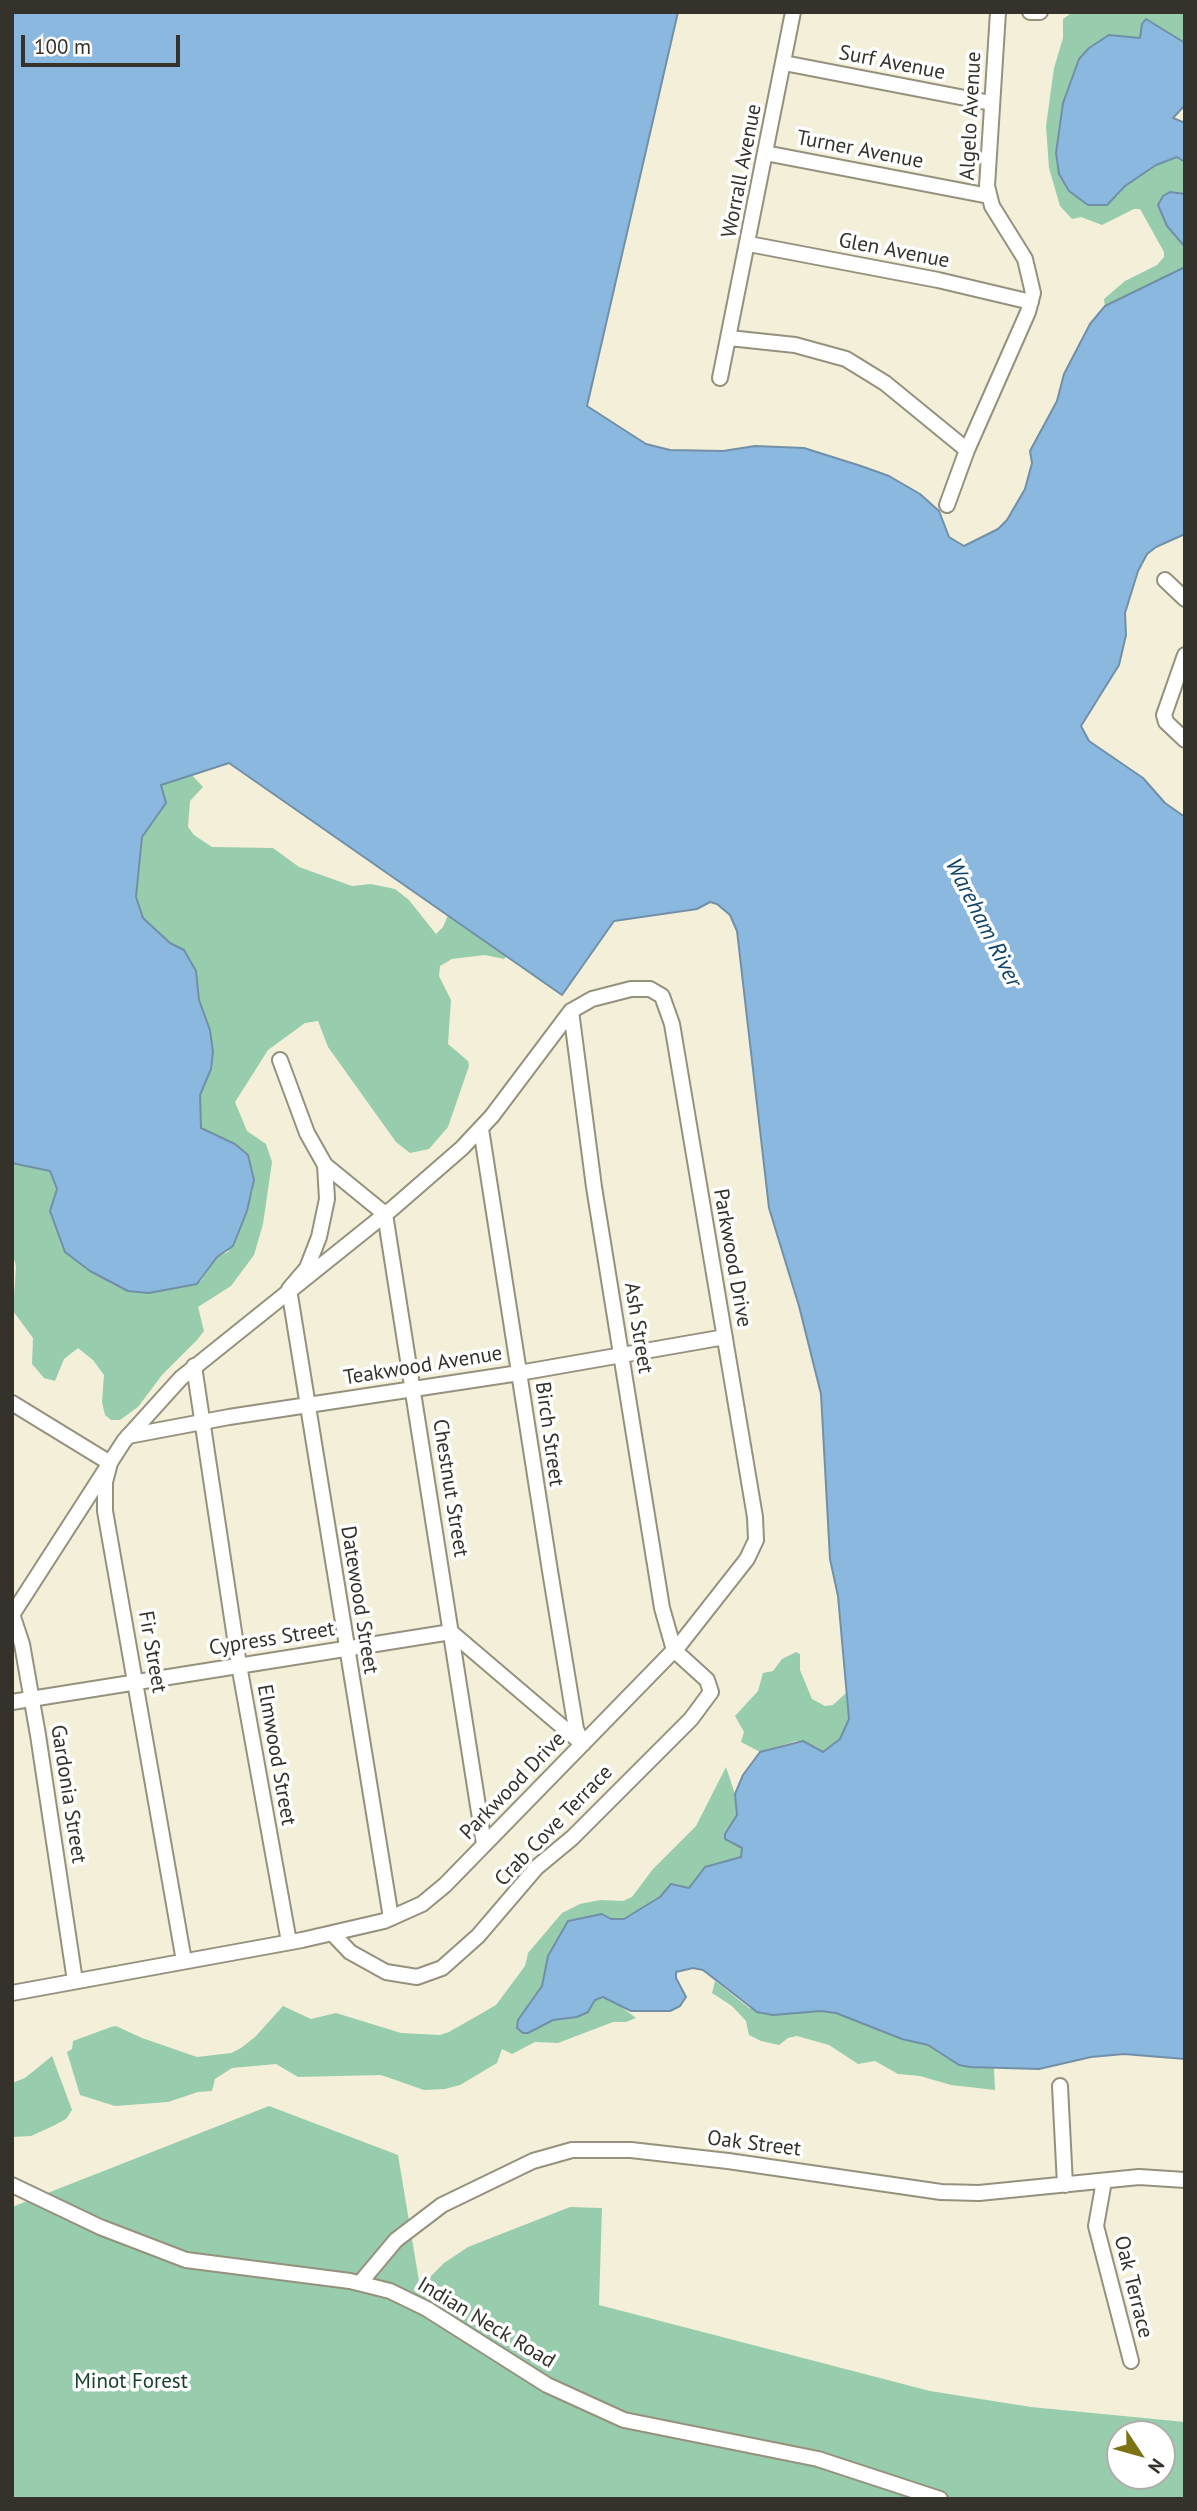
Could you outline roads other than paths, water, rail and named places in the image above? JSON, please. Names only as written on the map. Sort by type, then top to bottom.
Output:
[{"type":"street","name":"Worrall Avenue","points":[[720,378],[749,244],[793,12]]},
{"type":"street","name":"Algelo Avenue","points":[[947,505],[967,450],[1031,302],[1033,288],[1028,265],[989,196],[991,103],[998,12]]},
{"type":"street","points":[[1030,12],[1041,12]]},
{"type":"street","name":"Surf Avenue","points":[[785,63],[991,103]]},
{"type":"street","name":"Turner Avenue","points":[[765,153],[989,196]]},
{"type":"street","name":"Glen Avenue","points":[[749,244],[938,280],[1031,302]]},
{"type":"street","points":[[729,338],[795,345],[846,359],[885,383],[967,450]]},
{"type":"street","points":[[1165,580],[1185,600]]},
{"type":"street","points":[[1185,655],[1164,715],[1166,722],[1185,740]]},
{"type":"street","name":"Parkwood Drive","points":[[12,1615],[128,1436],[194,1366],[385,1214],[481,1129],[571,1011],[592,999],[631,989],[654,991],[665,1002],[672,1024],[757,1540],[730,1584],[674,1650],[435,1895],[391,1918],[332,1933],[12,1993]]},
{"type":"street","name":"Ash Street","points":[[571,1011],[620,1354],[662,1608],[674,1650]]},
{"type":"street","points":[[280,1060],[307,1133],[326,1165],[385,1214]]},
{"type":"street","name":"Birch Street","points":[[481,1129],[576,1729],[583,1744]]},
{"type":"street","points":[[289,1289],[307,1268],[319,1237],[327,1199],[326,1165]]},
{"type":"street","name":"Chestnut Street","points":[[385,1214],[484,1844]]},
{"type":"street","name":"Datewood Street","points":[[289,1289],[391,1918]]},
{"type":"street","name":"Teakwood Avenue","points":[[128,1436],[725,1338]]},
{"type":"street","name":"Elmwood Street","points":[[194,1366],[239,1665],[289,1942]]},
{"type":"street","points":[[12,1403],[110,1462]]},
{"type":"street","name":"Fir Street","points":[[110,1462],[105,1511],[184,1961]]},
{"type":"street","name":"Gardonia Street","points":[[12,1615],[31,1698],[75,1981]]},
{"type":"street","points":[[451,1632],[583,1744]]},
{"type":"street","name":"Cypress Street","points":[[12,1702],[451,1632]]},
{"type":"street","name":"Crab Cove Terrace","points":[[332,1933],[350,1952],[392,1973],[423,1976],[447,1965],[478,1936],[537,1867],[581,1830],[706,1702],[711,1692],[709,1683],[674,1650]]},
{"type":"street","points":[[1060,2086],[1065,2185]]},
{"type":"street","name":"Oak Street","points":[[360,2283],[389,2246],[442,2205],[533,2161],[572,2150],[631,2150],[941,2192],[979,2193],[1151,2177],[1185,2180]]},
{"type":"street","name":"Oak Terrace","points":[[1104,2181],[1096,2226],[1131,2361]]},
{"type":"street","name":"Indian Neck Road","points":[[12,2185],[100,2227],[186,2260],[360,2283],[417,2304],[513,2366],[611,2416],[653,2428],[741,2441],[827,2462],[940,2499]]},
{"type":"water","name":"Wareham River","points":[[12,12],[678,12],[587,406],[646,444],[670,450],[723,451],[755,446],[804,448],[889,476],[920,494],[939,511],[949,537],[964,546],[998,529],[1007,520],[1025,489],[1032,463],[1030,451],[1057,401],[1064,374],[1090,324],[1105,306],[1185,267],[1185,534],[1147,554],[1138,571],[1125,613],[1126,635],[1119,665],[1081,726],[1089,741],[1143,778],[1165,803],[1185,817],[1185,2059],[1124,2054],[1091,2057],[1039,2069],[959,2065],[928,2045],[902,2039],[836,2013],[821,2011],[773,2015],[757,2012],[703,1970],[693,1968],[676,1972],[676,1978],[686,1997],[680,2006],[670,2011],[631,2011],[603,1997],[595,2000],[588,2012],[577,2017],[553,2020],[528,2033],[517,2028],[518,2020],[542,1986],[548,1956],[568,1921],[602,1914],[611,1919],[624,1919],[660,1897],[671,1884],[689,1888],[705,1867],[741,1857],[742,1848],[725,1839],[725,1834],[737,1815],[735,1794],[743,1775],[760,1752],[803,1741],[823,1752],[840,1739],[849,1719],[838,1596],[830,1559],[821,1394],[799,1306],[769,1208],[737,931],[730,915],[717,904],[710,902],[697,909],[614,921],[562,995],[229,763],[161,785],[166,803],[142,837],[136,897],[143,918],[170,943],[184,950],[196,971],[199,1000],[210,1030],[213,1052],[211,1069],[200,1095],[201,1128],[235,1144],[248,1155],[254,1180],[247,1211],[233,1246],[217,1257],[197,1284],[149,1293],[128,1291],[90,1271],[65,1252],[50,1211],[57,1189],[50,1171],[12,1163]]},
{"type":"water","points":[[1146,19],[1185,43],[1185,105],[1173,118],[1185,123],[1185,162],[1177,157],[1156,165],[1125,186],[1107,205],[1088,205],[1069,191],[1059,174],[1056,153],[1063,103],[1079,59],[1089,48],[1109,35],[1140,38],[1142,24]]},
{"type":"water","points":[[1170,192],[1185,194],[1185,247],[1167,226],[1158,205],[1163,196]]},
{"type":"park label","name":"Minot Forest","points":[[131,2382]]}]
